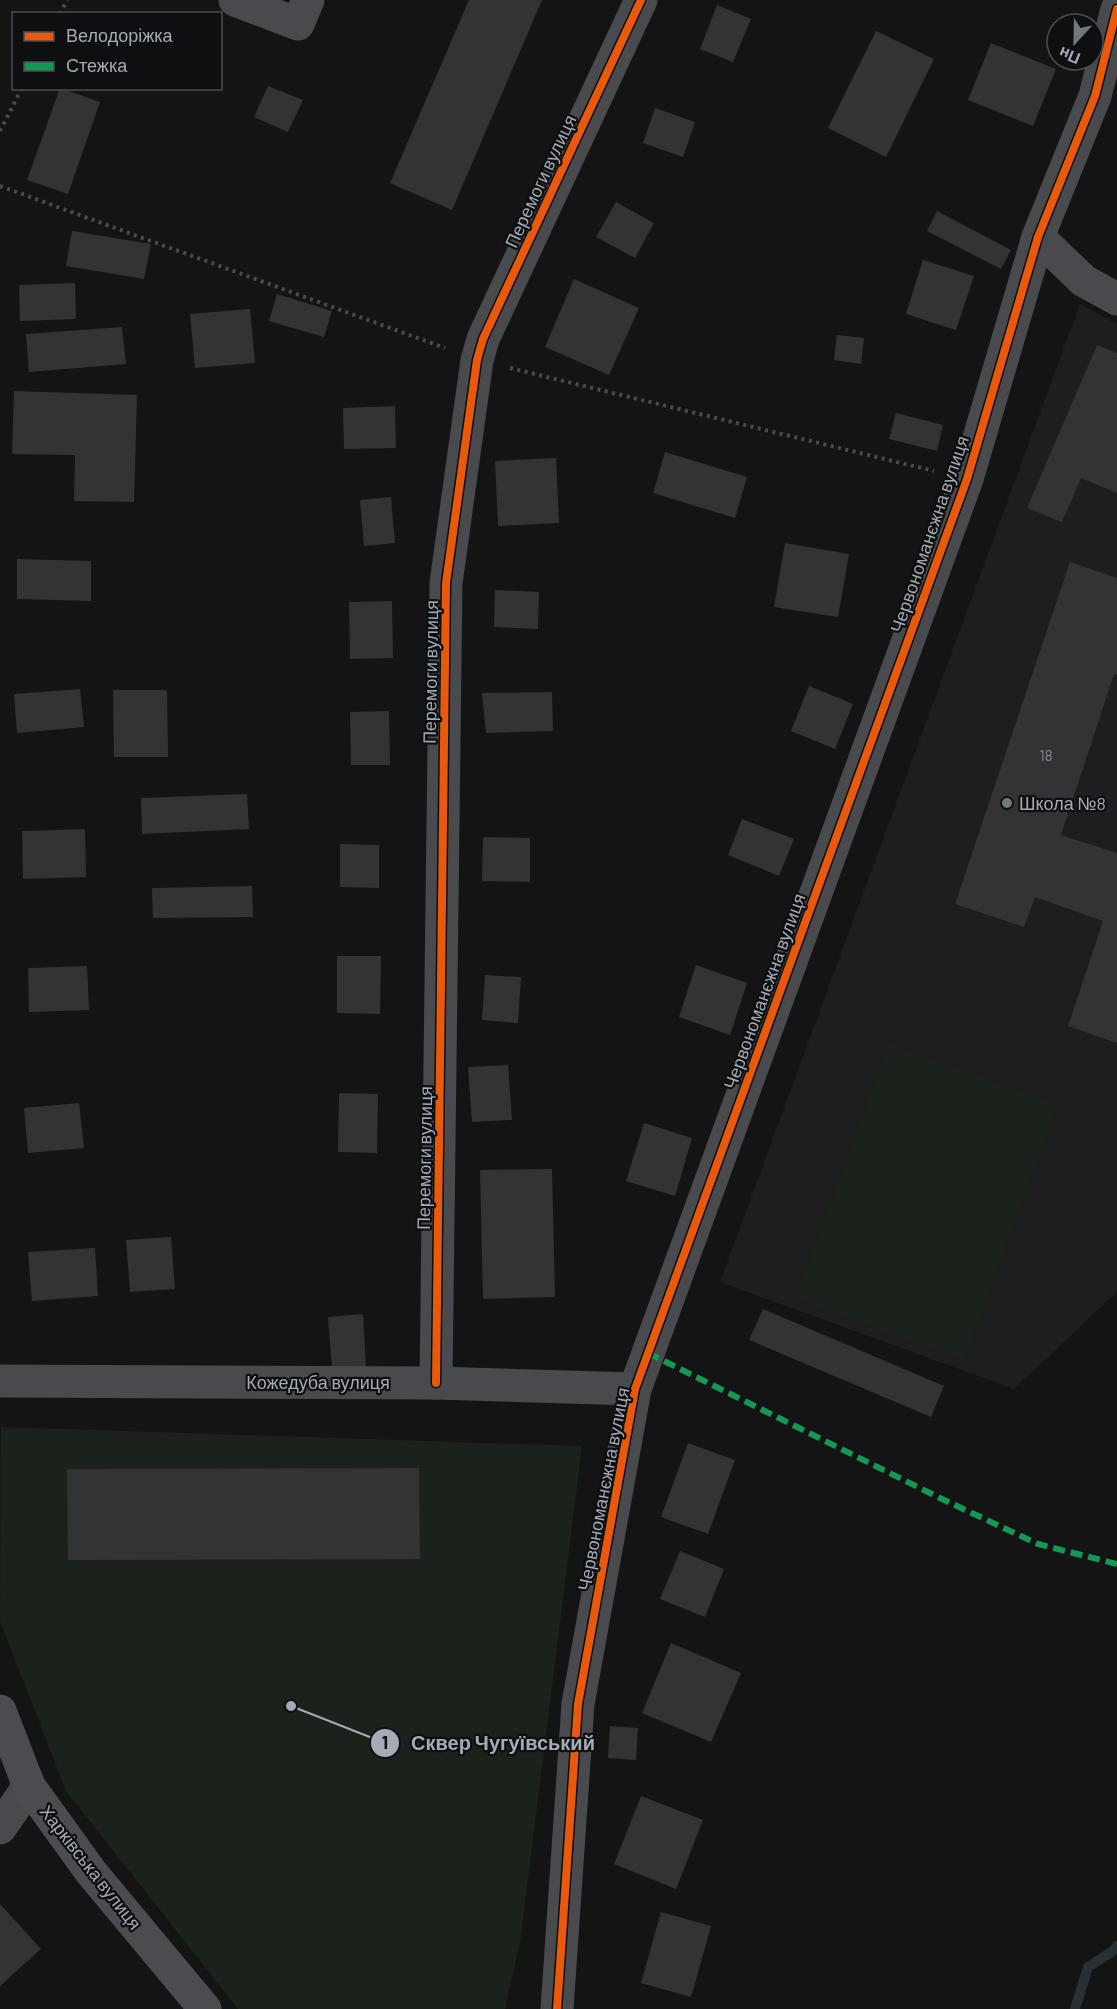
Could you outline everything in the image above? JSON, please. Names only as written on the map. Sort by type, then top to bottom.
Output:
[{"type":"main road","name":"Харківська вулиця","points":[[0,1711],[29,1786],[92,1872],[205,2009]]},
{"type":"street","points":[[235,0],[298,24],[308,0]]},
{"type":"street","name":"Перемоги вулиця","points":[[436,1383],[446,583],[477,360],[483,339],[641,0]]},
{"type":"street","name":"Червономанєжна вулиця","points":[[557,2009],[578,1704],[635,1389],[967,479],[1038,237],[1095,96],[1117,9]]},
{"type":"street","points":[[1038,237],[1084,281],[1117,299]]},
{"type":"street","name":"Кожедуба вулиця","points":[[0,1381],[436,1383],[635,1389]]},
{"type":"street","points":[[0,1828],[29,1786]]},
{"type":"path","points":[[0,132],[21,90]]},
{"type":"shaded area","name":"Школа №8","points":[[1080,304],[1117,324],[1117,1292],[1014,1389],[720,1282]]},
{"type":"shaded area","points":[[889,1043],[1058,1104],[964,1361],[795,1299]]},
{"type":"shaded area","points":[[1,1427],[582,1446],[520,1943],[505,2009],[238,2009],[66,1791],[0,1621]]},
{"type":"building","points":[[469,0],[542,0],[452,210],[390,183]]},
{"type":"building","points":[[717,5],[751,19],[733,62],[700,49]]},
{"type":"building","points":[[876,31],[934,59],[886,157],[828,128]]},
{"type":"building","points":[[991,43],[1045,65],[1045,72],[1055,72],[1033,126],[968,100]]},
{"type":"building","points":[[268,86],[303,100],[288,132],[254,117]]},
{"type":"building","points":[[59,90],[66,90],[100,102],[68,194],[27,180]]},
{"type":"building","points":[[655,108],[695,122],[683,157],[643,143]]},
{"type":"building","points":[[616,202],[654,223],[635,258],[596,237]]},
{"type":"building","points":[[937,211],[1011,250],[1001,269],[927,231]]},
{"type":"building","points":[[72,231],[151,244],[144,279],[66,266]]},
{"type":"building","points":[[923,260],[974,276],[956,330],[906,314]]},
{"type":"building","points":[[574,279],[639,308],[609,375],[545,347]]},
{"type":"building","points":[[75,283],[76,319],[20,321],[19,285]]},
{"type":"building","points":[[277,294],[332,311],[324,337],[269,321]]},
{"type":"building","points":[[250,309],[255,363],[195,368],[190,314]]},
{"type":"building","points":[[122,327],[126,364],[29,372],[26,334]]},
{"type":"building","points":[[837,335],[864,338],[861,364],[834,360]]},
{"type":"building","points":[[1097,345],[1117,353],[1117,493],[1081,478],[1062,522],[1027,508]]},
{"type":"building","points":[[14,391],[137,395],[134,502],[74,501],[75,455],[12,454]]},
{"type":"building","points":[[395,406],[396,448],[344,449],[343,408]]},
{"type":"building","points":[[896,413],[943,425],[937,451],[889,439]]},
{"type":"building","points":[[665,452],[747,477],[735,518],[653,493]]},
{"type":"building","points":[[556,458],[559,523],[498,526],[495,461]]},
{"type":"building","points":[[391,497],[395,543],[364,546],[360,500]]},
{"type":"building","points":[[785,543],[849,554],[838,617],[774,607]]},
{"type":"building","points":[[17,559],[91,561],[91,601],[17,599]]},
{"type":"building","points":[[1070,562],[1117,578],[1117,675],[1114,674],[1061,835],[1117,853],[1117,1043],[1068,1026],[1103,921],[1035,897],[1024,927],[955,904]]},
{"type":"building","points":[[495,590],[539,592],[538,629],[494,627]]},
{"type":"building","points":[[392,601],[393,658],[350,659],[349,602]]},
{"type":"building","points":[[809,686],[853,704],[835,749],[791,731]]},
{"type":"building","points":[[80,689],[84,727],[17,733],[14,694]]},
{"type":"building","points":[[113,690],[167,690],[168,757],[114,757]]},
{"type":"building","points":[[552,692],[553,731],[486,733],[482,693]]},
{"type":"building","points":[[389,711],[390,765],[351,765],[350,712]]},
{"type":"building","points":[[247,794],[249,829],[142,834],[141,798]]},
{"type":"building","points":[[742,819],[794,839],[779,876],[728,855]]},
{"type":"building","points":[[85,829],[86,877],[23,879],[22,831]]},
{"type":"building","points":[[483,837],[530,838],[530,882],[482,881]]},
{"type":"building","points":[[340,844],[379,845],[379,888],[340,887]]},
{"type":"building","points":[[252,886],[253,917],[153,918],[152,888]]},
{"type":"building","points":[[337,956],[381,956],[380,1014],[337,1013]]},
{"type":"building","points":[[696,965],[747,983],[730,1035],[679,1017]]},
{"type":"building","points":[[87,966],[89,1010],[29,1012],[28,968]]},
{"type":"building","points":[[485,975],[521,977],[518,1023],[482,1020]]},
{"type":"building","points":[[508,1065],[512,1120],[472,1122],[468,1067]]},
{"type":"building","points":[[339,1093],[378,1094],[377,1153],[338,1152]]},
{"type":"building","points":[[79,1103],[84,1148],[28,1153],[24,1108]]},
{"type":"building","points":[[644,1123],[692,1138],[675,1196],[626,1181]]},
{"type":"building","points":[[552,1169],[555,1297],[483,1299],[480,1170]]},
{"type":"building","points":[[171,1237],[175,1289],[130,1292],[126,1240]]},
{"type":"building","points":[[95,1248],[98,1296],[32,1301],[28,1252]]},
{"type":"building","points":[[763,1309],[944,1386],[931,1417],[749,1340]]},
{"type":"building","points":[[363,1314],[366,1367],[332,1369],[328,1317]]},
{"type":"building","points":[[688,1443],[735,1460],[708,1534],[661,1517]]},
{"type":"building","points":[[419,1468],[420,1559],[68,1560],[67,1469]]},
{"type":"building","points":[[680,1551],[724,1569],[705,1617],[660,1599]]},
{"type":"building","points":[[671,1643],[741,1673],[711,1742],[642,1713]]},
{"type":"building","points":[[610,1726],[638,1728],[636,1760],[608,1758]]},
{"type":"building","points":[[641,1796],[703,1820],[676,1889],[614,1864]]},
{"type":"building","points":[[0,1904],[41,1949],[0,1986]]},
{"type":"building","points":[[661,1912],[711,1926],[691,1997],[641,1983]]},
{"type":"waterway","points":[[1075,2009],[1088,1967],[1117,1946]]},
{"type":"marked path","points":[[648,1353],[942,1499],[1038,1544],[1117,1564]]},
{"type":"cycle path","points":[[436,1383],[446,583],[477,360],[483,339],[641,0]]},
{"type":"cycle path","points":[[557,2009],[578,1704],[635,1389],[967,479],[1038,237],[1095,96],[1117,9]]},
{"type":"place","name":"Школа №8","points":[[1007,803]]},
{"type":"place","name":"Сквер Чугуївський","points":[[291,1706]]}]
